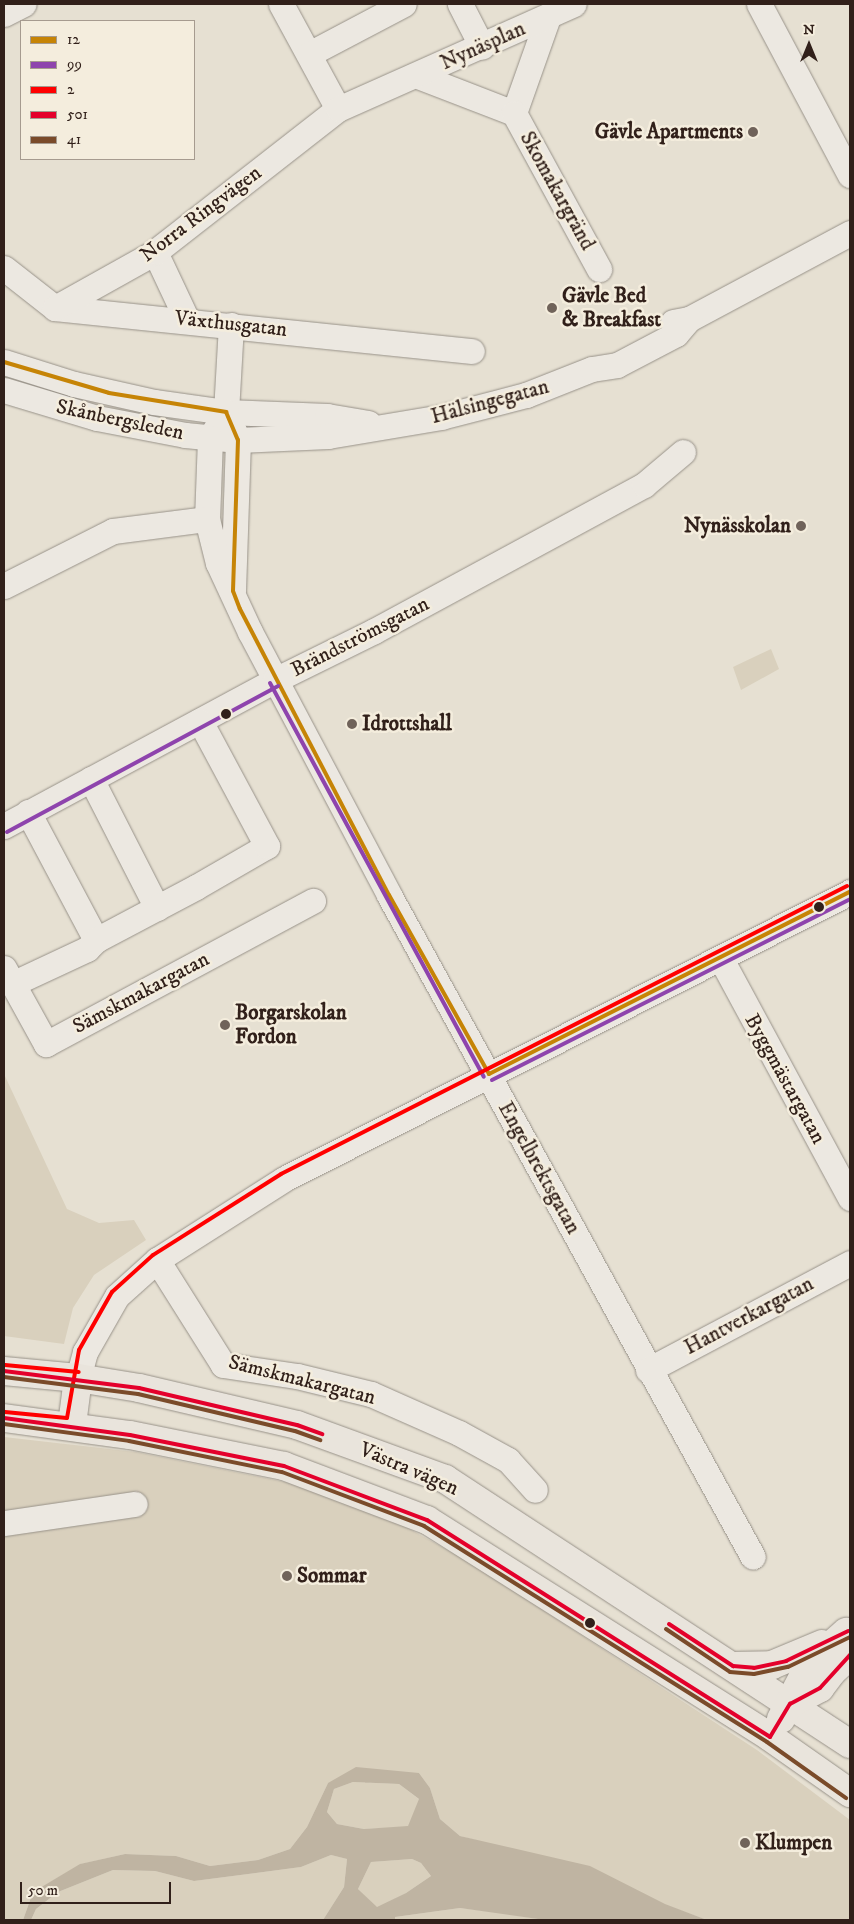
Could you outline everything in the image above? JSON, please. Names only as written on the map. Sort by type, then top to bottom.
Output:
[{"type":"main road","name":"Västra vägen","points":[[4,1371],[78,1378],[139,1388],[298,1425],[445,1479],[850,1744]]},
{"type":"main road","points":[[72,1425],[78,1378]]},
{"type":"main road","name":"Västra vägen","points":[[4,1418],[72,1425],[284,1466],[427,1520],[770,1737],[850,1792]]},
{"type":"main road","points":[[733,1666],[754,1668],[786,1661],[849,1639]]},
{"type":"main road","points":[[770,1737],[790,1704],[820,1688],[832,1672],[849,1639]]},
{"type":"street","points":[[4,14],[24,4]]},
{"type":"street","points":[[281,4],[338,109]]},
{"type":"street","points":[[309,54],[404,4]]},
{"type":"street","points":[[460,4],[482,47]]},
{"type":"street","name":"Nynäsplan","points":[[338,109],[418,76],[574,4]]},
{"type":"street","points":[[759,4],[847,160]]},
{"type":"street","name":"Nynäsplan","points":[[418,76],[514,113],[548,17]]},
{"type":"street","name":"Norra Ringvägen","points":[[55,308],[155,252],[338,109]]},
{"type":"street","name":"Skomakargränd","points":[[514,113],[599,269]]},
{"type":"street","name":"Hälsingegatan","points":[[238,440],[321,437],[493,405],[592,369],[611,352],[669,322],[689,319],[850,233]]},
{"type":"street","points":[[155,252],[187,320]]},
{"type":"street","points":[[4,268],[55,308]]},
{"type":"street","name":"Växthusgatan","points":[[55,308],[187,320],[472,351]]},
{"type":"street","points":[[226,412],[231,325]]},
{"type":"street","name":"Skånbergsleden","points":[[4,362],[109,393],[226,412]]},
{"type":"street","name":"Skånbergsleden","points":[[4,390],[111,422],[210,438],[238,440]]},
{"type":"street","name":"Hälsingegatan","points":[[226,412],[327,416],[385,426]]},
{"type":"street","name":"Engelbrektsgatan","points":[[226,412],[210,438],[207,519],[218,563],[275,680],[648,1370],[753,1557]]},
{"type":"street","name":"Engelbrektsgatan","points":[[226,412],[238,440],[233,591]]},
{"type":"street","name":"Brändströmsgatan","points":[[4,826],[275,680],[374,631],[644,485],[683,452]]},
{"type":"street","points":[[4,586],[113,531],[207,519]]},
{"type":"street","points":[[8,976],[86,949],[96,940],[267,846],[200,721]]},
{"type":"street","points":[[91,779],[157,908]]},
{"type":"street","points":[[28,812],[96,940]]},
{"type":"street","points":[[78,1378],[85,1352],[117,1296],[158,1260],[291,1175],[650,991],[721,959],[850,892]]},
{"type":"street","name":"Sämskmakargatan","points":[[8,976],[46,1044],[313,901]]},
{"type":"street","name":"Byggmästargatan","points":[[721,959],[850,1198]]},
{"type":"street","name":"Sämskmakargatan","points":[[158,1260],[223,1365],[297,1376],[371,1394],[460,1433],[508,1460],[535,1490]]},
{"type":"street","name":"Hantverkargatan","points":[[648,1370],[850,1263]]},
{"type":"street","points":[[4,1523],[134,1504]]},
{"type":"shaded area","points":[[771,649],[779,669],[741,690],[733,667]]},
{"type":"shaded area","points":[[4,1074],[67,1209],[99,1223],[134,1220],[146,1240],[94,1275],[73,1308],[64,1344],[4,1336]]},
{"type":"shaded area","points":[[4,1437],[136,1452],[290,1483],[386,1516],[471,1563],[757,1750],[850,1820],[850,1920],[707,1920],[520,1852],[460,1836],[440,1819],[430,1788],[419,1773],[328,1783],[307,1827],[290,1849],[258,1860],[210,1866],[176,1856],[125,1854],[81,1864],[33,1892],[23,1920],[4,1920]]},
{"type":"shaded area","points":[[356,1767],[419,1773],[430,1788],[440,1819],[460,1836],[590,1866],[665,1904],[707,1920],[545,1920],[460,1908],[395,1917],[395,1920],[323,1920],[344,1887],[347,1859],[331,1855],[301,1867],[194,1881],[155,1871],[113,1870],[58,1892],[36,1909],[31,1920],[23,1920],[33,1892],[80,1864],[125,1854],[176,1856],[210,1866],[258,1860],[290,1849],[307,1827],[328,1783]],"holes":[[[353,1782],[399,1784],[419,1799],[408,1826],[364,1829],[337,1824],[327,1812],[334,1789]],[[412,1859],[421,1863],[431,1876],[406,1893],[377,1907],[358,1889],[371,1862]]]},
{"type":"shaded area","points":[[353,1782],[399,1784],[420,1800],[408,1827],[364,1829],[337,1824],[327,1812],[334,1789]]},
{"type":"shaded area","points":[[331,1855],[347,1859],[344,1887],[323,1920],[31,1920],[36,1909],[58,1892],[113,1870],[155,1871],[194,1881],[301,1867]]},
{"type":"shaded area","points":[[412,1859],[421,1863],[431,1876],[406,1893],[377,1908],[358,1889],[371,1862]]},
{"type":"shaded area","points":[[460,1908],[545,1920],[395,1920],[395,1917]]},
{"type":"transit line","name":"12","points":[[4,362],[109,393],[226,412],[238,440],[233,591],[240,609],[389,895],[489,1074]]},
{"type":"transit line","name":"99","points":[[270,683],[484,1077]]},
{"type":"transit line","name":"99","points":[[7,832],[278,686]]},
{"type":"transit line","name":"2","points":[[5,1412],[67,1418],[79,1350],[112,1292],[153,1255],[281,1174],[847,886]]},
{"type":"transit line","name":"12","points":[[489,1074],[850,892]]},
{"type":"transit line","name":"99","points":[[492,1080],[850,899]]},
{"type":"transit line","name":"2","points":[[5,1365],[79,1372]]},
{"type":"transit line","name":"501","points":[[4,1371],[139,1388],[297,1425],[322,1434]]},
{"type":"transit line","name":"41","points":[[4,1377],[138,1394],[295,1431],[320,1440]]},
{"type":"transit line","name":"501","points":[[4,1418],[130,1435],[284,1466],[427,1520],[770,1737],[790,1704],[820,1688],[850,1655]]},
{"type":"transit line","name":"41","points":[[4,1424],[129,1441],[282,1472],[424,1526],[767,1742],[846,1798]]},
{"type":"transit line","name":"501","points":[[669,1624],[733,1666],[754,1668],[786,1661],[848,1631]]},
{"type":"transit line","name":"41","points":[[666,1629],[730,1672],[754,1674],[788,1667],[850,1637]]},
{"type":"place","name":"Gävle Apartments","points":[[753,132]]},
{"type":"place","name":"Gävle Bed & Breakfast","points":[[552,308]]},
{"type":"place","name":"Nynässkolan","points":[[801,526]]},
{"type":"place","name":"Idrottshall","points":[[352,724]]},
{"type":"place","name":"Borgarskolan Fordon","points":[[225,1025]]},
{"type":"place","name":"Sommar","points":[[287,1576]]},
{"type":"place","name":"Klumpen","points":[[745,1843]]}]
